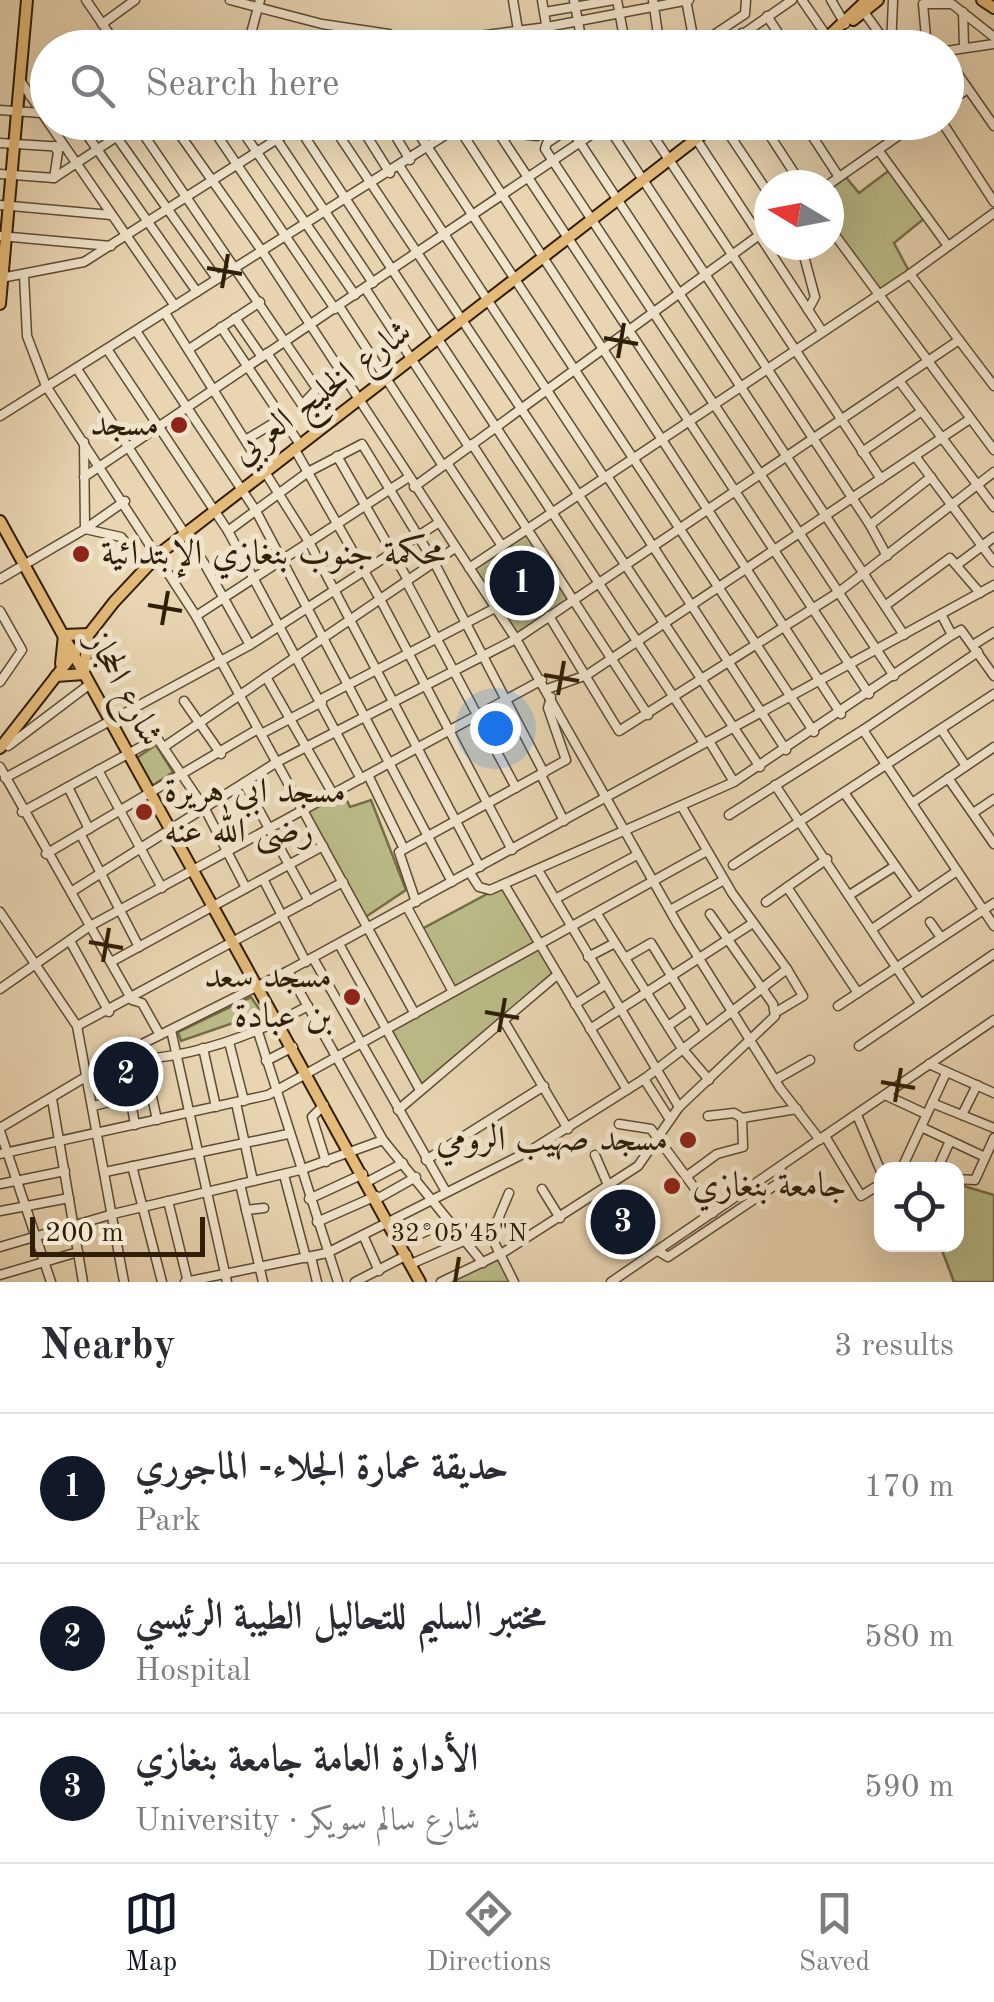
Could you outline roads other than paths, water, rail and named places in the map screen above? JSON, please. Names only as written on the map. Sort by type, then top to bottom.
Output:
[{"type":"main road","points":[[0,304],[5,205],[13,175],[27,0]]},
{"type":"main road","points":[[837,30],[878,0]]},
{"type":"main road","points":[[982,0],[994,8]]},
{"type":"main road","name":"شارع الخليج العربي","points":[[4,747],[88,634],[159,554],[696,140]]},
{"type":"main road","name":"شارع الحجاز","points":[[0,521],[3,537],[74,652],[420,1282]]},
{"type":"main road","points":[[88,634],[87,679],[58,673],[64,635],[88,634]]},
{"type":"street","points":[[86,0],[106,30]]},
{"type":"street","points":[[102,24],[135,0]]},
{"type":"street","points":[[230,0],[258,4],[322,24],[362,30]]},
{"type":"street","points":[[512,0],[518,30],[687,0],[691,30]]},
{"type":"street","points":[[542,0],[547,30]]},
{"type":"street","points":[[545,12],[615,0],[622,30]]},
{"type":"street","points":[[746,0],[752,26]]},
{"type":"street","points":[[746,30],[792,0]]},
{"type":"street","points":[[802,0],[823,30]]},
{"type":"street","points":[[832,0],[846,22]]},
{"type":"street","points":[[891,30],[893,0]]},
{"type":"street","points":[[926,30],[924,4],[945,2],[962,11],[994,40]]},
{"type":"street","points":[[653,3],[657,30]]},
{"type":"street","points":[[252,30],[258,4]]},
{"type":"street","points":[[575,4],[580,30]]},
{"type":"street","points":[[866,6],[880,30]]},
{"type":"street","points":[[725,30],[747,11]]},
{"type":"street","points":[[962,11],[963,30]]},
{"type":"street","points":[[768,16],[777,30]]},
{"type":"street","points":[[964,47],[994,40]]},
{"type":"street","points":[[18,77],[30,96]]},
{"type":"street","points":[[964,83],[990,113],[994,126]]},
{"type":"street","points":[[964,92],[968,89]]},
{"type":"street","points":[[0,110],[30,112]]},
{"type":"street","points":[[56,140],[175,306]]},
{"type":"street","points":[[90,140],[198,292]]},
{"type":"street","points":[[0,174],[54,178],[113,140]]},
{"type":"street","points":[[117,140],[217,279]]},
{"type":"street","points":[[148,140],[318,391],[302,405]]},
{"type":"street","points":[[183,140],[311,324],[542,680],[636,855],[775,1080],[822,1138],[861,1196],[874,1189]]},
{"type":"street","points":[[220,140],[502,546]]},
{"type":"street","points":[[249,140],[355,295]]},
{"type":"street","points":[[1,278],[84,262],[276,140],[325,212],[412,359],[576,599],[648,715]]},
{"type":"street","points":[[309,140],[437,340],[734,782]]},
{"type":"street","points":[[342,140],[760,767]]},
{"type":"street","points":[[370,140],[390,172]]},
{"type":"street","points":[[397,140],[410,160]]},
{"type":"street","points":[[423,140],[814,732]]},
{"type":"street","points":[[0,416],[439,140]]},
{"type":"street","points":[[465,140],[841,714]]},
{"type":"street","points":[[503,140],[869,694]]},
{"type":"street","points":[[553,140],[545,146],[552,161],[894,676]]},
{"type":"street","points":[[576,140],[904,634]]},
{"type":"street","points":[[84,477],[584,140]]},
{"type":"street","points":[[618,140],[854,498],[887,556]]},
{"type":"street","points":[[656,140],[881,479]]},
{"type":"street","points":[[696,140],[754,231]]},
{"type":"street","points":[[732,140],[754,172]]},
{"type":"street","points":[[773,140],[792,170]]},
{"type":"street","points":[[815,140],[835,170]]},
{"type":"street","points":[[844,174],[894,140]]},
{"type":"street","points":[[954,140],[994,202]]},
{"type":"street","points":[[0,143],[59,146]]},
{"type":"street","points":[[54,178],[59,146]]},
{"type":"street","points":[[879,151],[948,246]]},
{"type":"street","points":[[400,167],[786,750]]},
{"type":"street","points":[[5,205],[111,214]]},
{"type":"street","points":[[469,568],[910,274],[994,213]]},
{"type":"street","points":[[3,236],[111,246]]},
{"type":"street","points":[[414,486],[754,238]]},
{"type":"street","points":[[80,243],[84,262]]},
{"type":"street","points":[[844,248],[994,450]]},
{"type":"street","points":[[774,260],[822,331]]},
{"type":"street","points":[[804,260],[815,298],[808,310]]},
{"type":"street","points":[[910,274],[994,386]]},
{"type":"street","points":[[24,275],[27,336],[46,386],[196,616],[415,1014]]},
{"type":"street","points":[[189,348],[260,302]]},
{"type":"street","points":[[164,313],[309,542],[480,868]]},
{"type":"street","points":[[236,318],[318,430]]},
{"type":"street","points":[[221,328],[282,418],[512,850]]},
{"type":"street","points":[[136,331],[256,511],[452,882]]},
{"type":"street","points":[[71,892],[277,762],[516,639],[958,340]]},
{"type":"street","points":[[107,349],[228,531],[404,848]]},
{"type":"street","points":[[76,369],[184,533],[250,645]]},
{"type":"street","points":[[900,382],[994,507]]},
{"type":"street","points":[[862,452],[922,411]]},
{"type":"street","points":[[246,440],[282,418]]},
{"type":"street","points":[[549,693],[587,674],[666,623],[970,419]]},
{"type":"street","points":[[84,442],[85,530]]},
{"type":"street","points":[[228,531],[308,472],[362,444],[434,562],[564,821]]},
{"type":"street","points":[[336,456],[392,552],[516,788]]},
{"type":"street","points":[[914,456],[994,562]]},
{"type":"street","points":[[550,616],[619,731],[704,681],[839,592],[994,472]]},
{"type":"street","points":[[196,616],[409,477]]},
{"type":"street","points":[[870,525],[931,477]]},
{"type":"street","points":[[0,578],[85,530],[124,501]]},
{"type":"street","points":[[5,778],[250,645],[438,523]]},
{"type":"street","points":[[85,530],[121,537],[145,567]]},
{"type":"street","points":[[958,564],[994,537]]},
{"type":"street","points":[[164,747],[454,548]]},
{"type":"street","points":[[886,605],[947,559],[958,564],[980,593]]},
{"type":"street","points":[[51,1282],[18,1181],[4,1153],[0,1130],[160,1035],[257,988],[480,868],[994,585]]},
{"type":"street","points":[[46,854],[260,732],[495,608]]},
{"type":"street","points":[[0,610],[22,650],[0,682]]},
{"type":"street","points":[[942,614],[952,635]]},
{"type":"street","points":[[470,873],[482,890],[504,884],[734,782],[841,714],[960,630],[994,676]]},
{"type":"street","points":[[729,815],[862,730],[994,632]]},
{"type":"street","points":[[266,677],[333,794]]},
{"type":"street","points":[[4,747],[87,679]]},
{"type":"street","points":[[0,990],[90,926],[542,680]]},
{"type":"street","points":[[416,902],[398,856],[404,848],[566,760],[548,708],[549,693]]},
{"type":"street","points":[[733,865],[994,694]]},
{"type":"street","points":[[184,701],[221,754]]},
{"type":"street","points":[[941,729],[966,766]]},
{"type":"street","points":[[862,730],[994,926]]},
{"type":"street","points":[[22,812],[152,738],[164,747],[185,776],[246,888]]},
{"type":"street","points":[[912,804],[991,749],[994,760]]},
{"type":"street","points":[[0,767],[22,812],[132,1000],[142,1003],[160,1035]]},
{"type":"street","points":[[98,770],[162,888]]},
{"type":"street","points":[[948,778],[994,844]]},
{"type":"street","points":[[244,783],[309,901]]},
{"type":"street","points":[[775,785],[920,1003]]},
{"type":"street","points":[[68,787],[101,874],[139,947]]},
{"type":"street","points":[[845,794],[918,898]]},
{"type":"street","points":[[972,813],[994,799]]},
{"type":"street","points":[[441,1282],[498,1256],[641,1162],[679,1107],[752,1042],[778,1011],[803,996],[724,880],[682,806]]},
{"type":"street","points":[[110,962],[323,846]]},
{"type":"street","points":[[4,1153],[276,1091],[707,851]]},
{"type":"street","points":[[554,899],[636,855]]},
{"type":"street","points":[[766,902],[827,860]]},
{"type":"street","points":[[851,894],[895,866]]},
{"type":"street","points":[[538,870],[679,1107]]},
{"type":"street","points":[[872,929],[957,871]]},
{"type":"street","points":[[263,878],[444,1190]]},
{"type":"street","points":[[670,910],[724,880]]},
{"type":"street","points":[[77,1026],[132,1000],[343,882]]},
{"type":"street","points":[[504,884],[627,1090]]},
{"type":"street","points":[[787,887],[858,993]]},
{"type":"street","points":[[838,1006],[994,903]]},
{"type":"street","points":[[407,907],[453,992]]},
{"type":"street","points":[[0,912],[77,1026],[124,1282]]},
{"type":"street","points":[[598,914],[681,1047],[710,1080]]},
{"type":"street","points":[[710,914],[778,1011]]},
{"type":"street","points":[[930,922],[940,936]]},
{"type":"street","points":[[590,1029],[753,923]]},
{"type":"street","points":[[70,940],[108,1012]]},
{"type":"street","points":[[625,958],[651,942],[704,1029]]},
{"type":"street","points":[[588,957],[615,943]]},
{"type":"street","points":[[339,944],[420,1090]]},
{"type":"street","points":[[859,1046],[994,954]]},
{"type":"street","points":[[168,1201],[187,1282],[226,1278],[327,1253],[568,1129],[644,1079],[730,1009],[787,969]]},
{"type":"street","points":[[288,971],[383,1140],[483,1263]]},
{"type":"street","points":[[398,1110],[557,974]]},
{"type":"street","points":[[575,1004],[604,985]]},
{"type":"street","points":[[124,1058],[146,1060],[179,1055],[229,1042],[308,1006]]},
{"type":"street","points":[[668,1026],[691,1010]]},
{"type":"street","points":[[610,1282],[994,1020]]},
{"type":"street","points":[[504,1021],[568,1129]]},
{"type":"street","points":[[171,1030],[226,1278]]},
{"type":"street","points":[[258,1032],[338,1282]]},
{"type":"street","points":[[229,1042],[253,1181]]},
{"type":"street","points":[[266,1061],[293,1047]]},
{"type":"street","points":[[203,1048],[216,1107]]},
{"type":"street","points":[[124,1058],[134,1125]]},
{"type":"street","points":[[146,1060],[157,1120]]},
{"type":"street","points":[[775,1080],[810,1060]]},
{"type":"street","points":[[929,1064],[994,1093]]},
{"type":"street","points":[[905,1162],[946,1072]]},
{"type":"street","points":[[644,1079],[669,1118]]},
{"type":"street","points":[[962,1115],[976,1085]]},
{"type":"street","points":[[426,1160],[544,1086]]},
{"type":"street","points":[[93,1106],[152,1092]]},
{"type":"street","points":[[885,1095],[926,1114]]},
{"type":"street","points":[[52,1099],[83,1282]]},
{"type":"street","points":[[932,1102],[994,1128]]},
{"type":"street","points":[[324,1105],[312,1117],[326,1162]]},
{"type":"street","points":[[708,1116],[734,1113],[742,1118],[798,1109]]},
{"type":"street","points":[[856,1115],[877,1162]]},
{"type":"street","points":[[687,1176],[717,1154],[743,1148],[742,1118]]},
{"type":"street","points":[[619,1124],[645,1126],[657,1137],[713,1213]]},
{"type":"street","points":[[921,1127],[985,1156]]},
{"type":"street","points":[[105,1172],[288,1134]]},
{"type":"street","points":[[964,1179],[975,1180],[994,1138]]},
{"type":"street","points":[[0,1247],[73,1224],[300,1170],[352,1155],[383,1140]]},
{"type":"street","points":[[940,1162],[950,1140]]},
{"type":"street","points":[[595,1155],[608,1185]]},
{"type":"street","points":[[309,1199],[403,1163]]},
{"type":"street","points":[[132,1166],[162,1282]]},
{"type":"street","points":[[658,1251],[668,1257],[750,1202],[782,1180],[780,1168]]},
{"type":"street","points":[[0,1184],[65,1172]]},
{"type":"street","points":[[284,1174],[316,1282]]},
{"type":"street","points":[[317,1222],[416,1177]]},
{"type":"street","points":[[240,1184],[262,1282]]},
{"type":"street","points":[[542,1189],[560,1218]]},
{"type":"street","points":[[509,1193],[492,1230],[498,1256],[514,1282]]},
{"type":"street","points":[[2,1216],[70,1198]]},
{"type":"street","points":[[246,1210],[264,1208]]},
{"type":"street","points":[[400,1242],[449,1221]]},
{"type":"street","points":[[363,1235],[379,1271]]},
{"type":"street","points":[[355,1282],[466,1240]]},
{"type":"street","points":[[0,1275],[78,1252]]},
{"type":"place","name":"مسجد","points":[[179,425]]},
{"type":"place","name":"محكمة جنوب بنغازي الإبتدائية","points":[[81,554]]},
{"type":"place","name":"حديقة عمارة الجلاء- الماجوري","points":[[522,583]]},
{"type":"place","name":"مسجد ابي هريرة رضى الله عنه","points":[[144,812]]},
{"type":"place","name":"مسجد سعد بن عبادة","points":[[352,997]]},
{"type":"place","name":"مختبر السليم للتحاليل الطيبة الرئيسي","points":[[126,1074]]},
{"type":"place","name":"مسجد صهيب الرومي","points":[[688,1140]]},
{"type":"place","name":"جامعة بنغازي","points":[[672,1186]]},
{"type":"place","name":"الأدارة العامة جامعة بنغازي","points":[[623,1222]]}]
